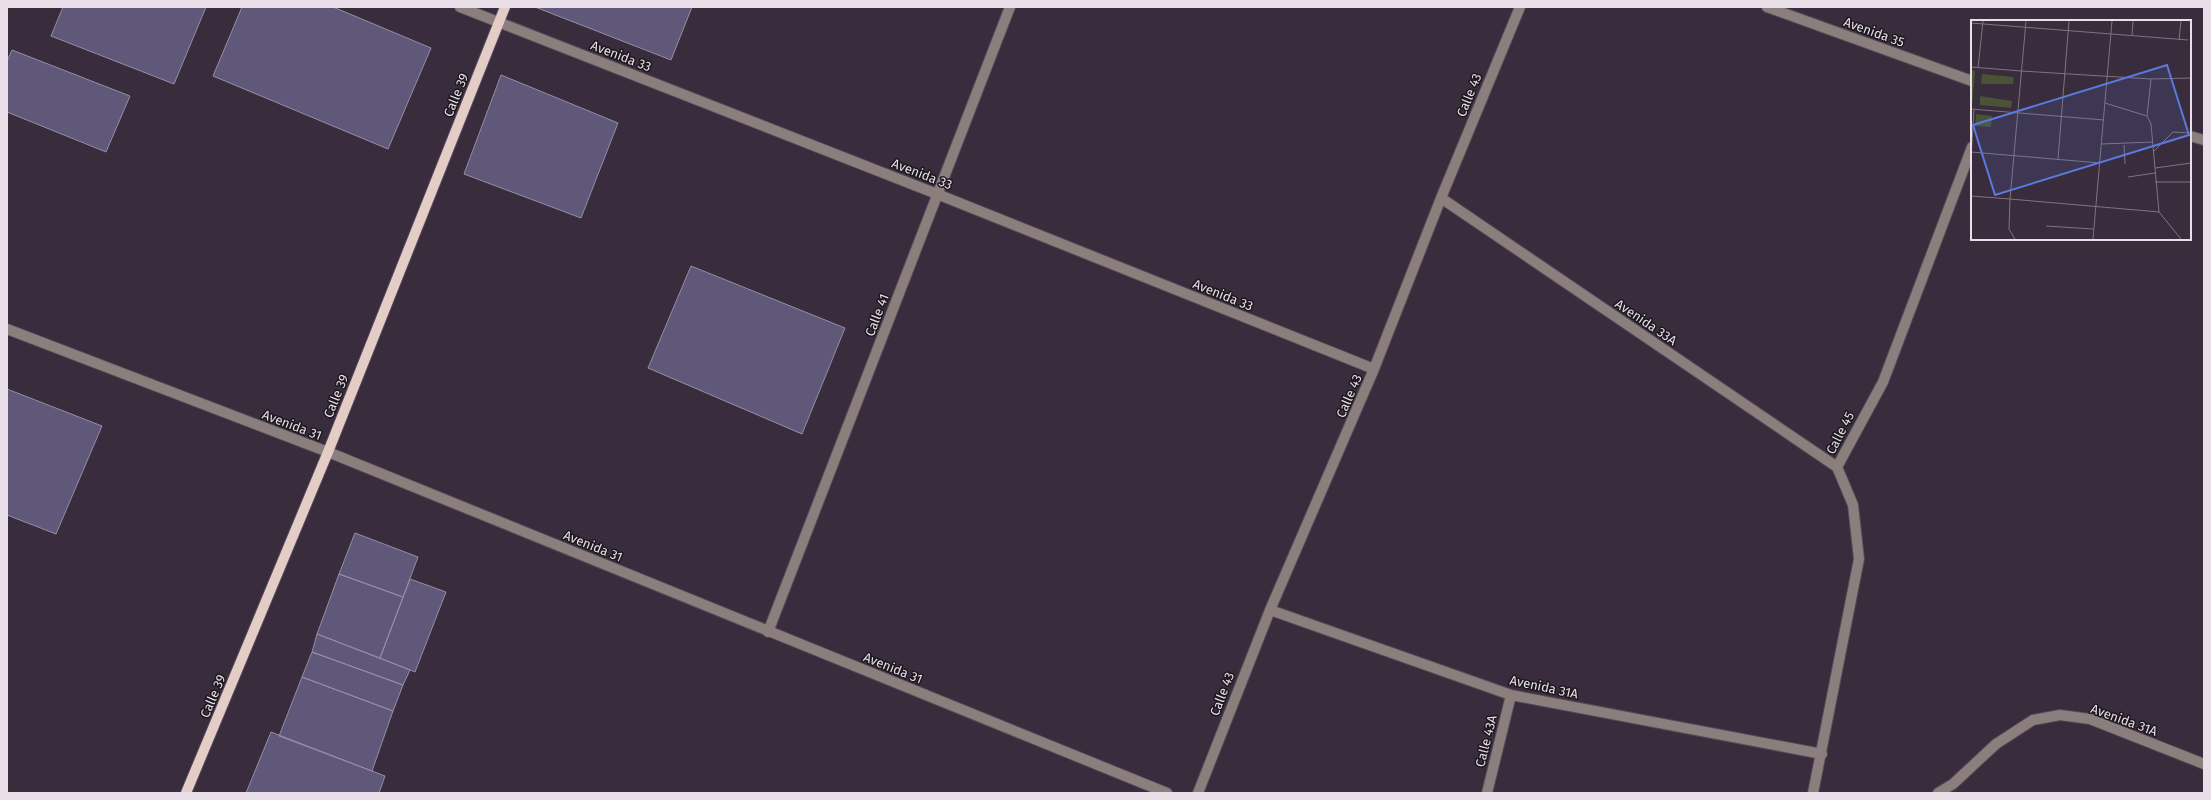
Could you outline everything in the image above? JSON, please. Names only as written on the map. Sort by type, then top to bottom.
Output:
[{"type":"main road","name":"Calle 39","points":[[186,793],[328,452],[505,7]]},
{"type":"street","name":"Avenida 33","points":[[460,7],[938,194],[1374,369]]},
{"type":"street","name":"Calle 41","points":[[768,632],[1010,7]]},
{"type":"street","name":"Calle 43","points":[[1198,793],[1270,610],[1374,369],[1441,198],[1520,7]]},
{"type":"street","name":"Avenida 35","points":[[1768,7],[1971,81]]},
{"type":"street","points":[[2191,136],[2204,140]]},
{"type":"street","name":"Calle 45","points":[[1813,793],[1822,754],[1858,559],[1853,505],[1837,467],[1882,382],[1971,150]]},
{"type":"street","name":"Avenida 33A","points":[[1441,198],[1837,467]]},
{"type":"street","name":"Avenida 31","points":[[7,329],[328,452],[1167,793]]},
{"type":"street","name":"Avenida 31A","points":[[1270,610],[1511,695],[1822,754]]},
{"type":"street","name":"Calle 43A","points":[[1487,793],[1511,695]]},
{"type":"street","name":"Avenida 31A","points":[[1938,793],[1953,784],[1996,744],[2033,720],[2060,715],[2090,719],[2204,764]]},
{"type":"building","points":[[63,7],[206,7],[174,84],[51,36]]},
{"type":"building","points":[[242,7],[333,7],[431,48],[388,149],[213,76]]},
{"type":"building","points":[[535,7],[692,7],[671,60]]},
{"type":"building","points":[[12,50],[130,96],[106,152],[7,112],[7,61]]},
{"type":"building","points":[[501,75],[618,123],[581,218],[464,174]]},
{"type":"building","points":[[691,266],[845,328],[802,434],[648,368]]},
{"type":"building","points":[[7,389],[102,426],[56,534],[7,515]]},
{"type":"building","points":[[355,533],[418,557],[403,597],[339,574]]},
{"type":"building","points":[[339,574],[403,597],[380,658],[317,634]]},
{"type":"building","points":[[410,579],[446,592],[415,672],[380,658]]},
{"type":"building","points":[[317,634],[410,670],[403,685],[312,652]]},
{"type":"building","points":[[312,652],[403,685],[393,711],[302,677]]},
{"type":"building","points":[[302,677],[393,711],[372,771],[279,736]]},
{"type":"building","points":[[271,732],[385,776],[379,793],[246,793]]}]
